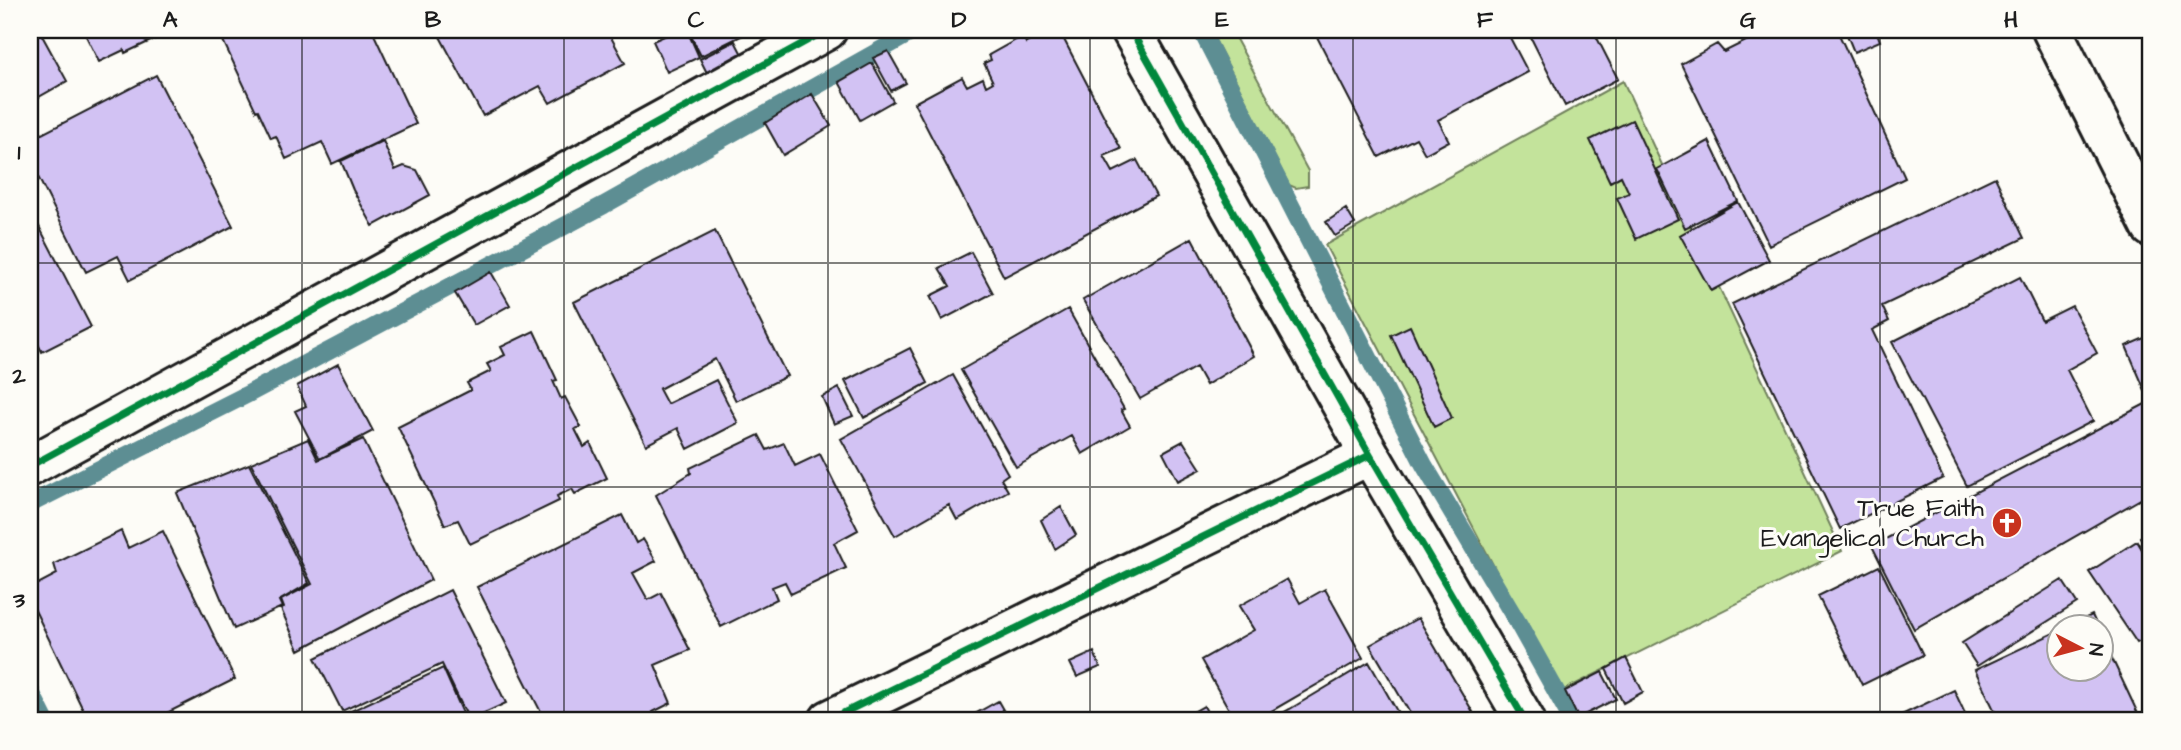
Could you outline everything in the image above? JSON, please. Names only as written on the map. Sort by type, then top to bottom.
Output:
[{"type":"street","points":[[30,466],[827,30]]},
{"type":"street","points":[[1131,30],[1370,455],[1525,720]]},
{"type":"street","points":[[2052,30],[2151,227]]},
{"type":"street","points":[[828,720],[1370,455]]},
{"type":"green space","points":[[1210,30],[1231,30],[1308,171],[1308,186],[1296,188],[1289,185]]},
{"type":"green space","points":[[1623,81],[1842,551],[1560,692],[1325,245]]},
{"type":"building","points":[[30,30],[39,30],[67,81],[30,102]]},
{"type":"building","points":[[83,30],[174,30],[99,62]]},
{"type":"building","points":[[218,30],[372,30],[416,124],[332,164],[322,142],[286,159],[276,136],[271,138],[258,110],[256,111]]},
{"type":"building","points":[[445,30],[607,30],[625,63],[550,103],[540,86],[483,116],[438,33]]},
{"type":"building","points":[[678,30],[687,30],[699,57],[667,72],[653,41]]},
{"type":"building","points":[[688,30],[753,30],[701,56]]},
{"type":"building","points":[[1051,30],[1059,30],[1121,149],[1104,156],[1113,172],[1137,160],[1156,196],[1004,277],[914,103],[962,77],[967,86],[983,78],[986,86],[993,82],[984,63],[991,60],[989,55],[1023,36],[1026,43]]},
{"type":"building","points":[[1326,30],[1506,30],[1528,72],[1438,120],[1449,141],[1425,154],[1416,138],[1379,157],[1316,35]]},
{"type":"building","points":[[1527,30],[1593,30],[1618,79],[1565,106]]},
{"type":"building","points":[[1600,30],[1616,30],[1603,36]]},
{"type":"building","points":[[1768,30],[1837,30],[1905,178],[1769,245],[1681,64],[1717,44],[1724,52]]},
{"type":"building","points":[[1845,30],[1876,30],[1880,41],[1854,52]]},
{"type":"building","points":[[735,41],[746,62],[711,81],[700,59]]},
{"type":"building","points":[[888,51],[906,83],[891,91],[873,58]]},
{"type":"building","points":[[872,63],[893,101],[860,120],[839,82]]},
{"type":"building","points":[[156,75],[233,226],[130,280],[118,256],[86,272],[30,161],[30,140]]},
{"type":"building","points":[[812,94],[831,126],[783,155],[765,123]]},
{"type":"building","points":[[1632,120],[1678,219],[1636,239],[1617,198],[1629,193],[1621,176],[1610,182],[1590,140]]},
{"type":"building","points":[[383,141],[395,170],[404,166],[417,170],[430,195],[373,226],[341,161]]},
{"type":"building","points":[[1709,141],[1738,201],[1685,228],[1657,169]]},
{"type":"building","points":[[1995,177],[2024,238],[1882,306],[1889,321],[1872,330],[1943,478],[1840,529],[1732,304]]},
{"type":"building","points":[[1738,202],[1769,260],[1711,291],[1680,235]]},
{"type":"building","points":[[30,209],[91,327],[42,352],[30,328]]},
{"type":"building","points":[[1346,209],[1355,224],[1335,236],[1326,222]]},
{"type":"building","points":[[715,231],[787,376],[736,401],[715,359],[659,389],[667,404],[716,380],[738,423],[688,449],[678,428],[646,445],[574,302]]},
{"type":"building","points":[[1192,238],[1254,356],[1206,385],[1196,367],[1140,399],[1083,300]]},
{"type":"building","points":[[971,252],[993,293],[942,320],[930,296],[950,286],[939,268]]},
{"type":"building","points":[[491,272],[510,305],[474,325],[455,293]]},
{"type":"building","points":[[2020,277],[2042,321],[2072,306],[2097,353],[2067,370],[2093,421],[1967,486],[1892,342]]},
{"type":"building","points":[[1068,309],[1124,409],[1121,410],[1130,426],[1082,454],[1072,436],[1016,467],[961,370]]},
{"type":"building","points":[[1410,326],[1452,418],[1434,427],[1391,335]]},
{"type":"building","points":[[534,331],[557,380],[553,381],[561,399],[565,397],[581,427],[575,429],[584,447],[590,443],[607,478],[575,494],[572,489],[557,496],[559,501],[470,544],[458,520],[445,525],[398,427],[471,390],[467,383],[491,371],[487,364],[505,355],[501,347]]},
{"type":"building","points":[[2151,335],[2151,393],[2147,395],[2126,346]]},
{"type":"building","points":[[910,348],[928,383],[864,418],[845,381]]},
{"type":"building","points":[[338,364],[373,431],[320,459],[295,411],[306,406],[297,386]]},
{"type":"building","points":[[953,375],[1008,474],[1001,479],[1008,491],[957,520],[949,505],[895,536],[841,439]]},
{"type":"building","points":[[839,388],[853,416],[834,424],[822,397]]},
{"type":"building","name":"True Faith Evangelical Church","points":[[2151,401],[2151,493],[1914,629],[1872,546]]},
{"type":"building","points":[[759,435],[767,450],[784,443],[795,466],[820,454],[858,530],[834,543],[846,568],[791,594],[785,582],[772,587],[777,599],[721,627],[656,495],[691,473],[690,468]]},
{"type":"building","points":[[308,439],[318,460],[363,439],[431,580],[299,650],[281,609],[284,608],[281,600],[312,584],[251,463]]},
{"type":"building","points":[[1183,441],[1201,469],[1178,481],[1163,452]]},
{"type":"building","points":[[249,464],[309,583],[279,601],[282,607],[234,629],[177,493]]},
{"type":"building","points":[[1061,507],[1076,535],[1055,549],[1041,520]]},
{"type":"building","points":[[622,515],[636,543],[643,539],[656,561],[633,573],[648,600],[661,593],[690,650],[655,665],[671,703],[653,712],[658,720],[561,720],[558,714],[545,720],[477,587]]},
{"type":"building","points":[[2151,530],[2151,555],[2140,537]]},
{"type":"building","points":[[121,531],[128,548],[163,531],[235,679],[153,720],[88,720],[30,600],[30,588],[57,574],[54,564]]},
{"type":"building","points":[[2137,541],[2151,564],[2151,635],[2137,643],[2089,572]]},
{"type":"building","points":[[1879,566],[1923,655],[1862,685],[1818,596]]},
{"type":"building","points":[[1287,579],[1300,603],[1325,589],[1363,658],[1256,720],[1235,720],[1201,660],[1254,630],[1239,606]]},
{"type":"building","points":[[2062,580],[2077,603],[2060,614],[2044,614],[2044,624],[1977,666],[1962,643]]},
{"type":"building","points":[[450,590],[506,703],[469,720],[442,664],[342,711],[315,658]]},
{"type":"building","points":[[1418,618],[1473,712],[1460,720],[1414,720],[1370,645]]},
{"type":"building","points":[[2044,638],[2044,684],[2114,684],[2114,663],[2141,720],[1999,720],[1975,670]]},
{"type":"building","points":[[1094,652],[1100,667],[1077,677],[1070,663]]},
{"type":"building","points":[[1626,658],[1643,692],[1623,703],[1606,669]]},
{"type":"building","points":[[1369,662],[1402,720],[1270,720],[1290,709]]},
{"type":"building","points":[[443,668],[466,720],[339,720],[338,717]]},
{"type":"building","points":[[1602,672],[1616,699],[1578,718],[1565,691]]},
{"type":"building","points":[[1954,690],[1968,720],[1891,720]]},
{"type":"building","points":[[998,701],[1006,715],[996,720],[978,720],[975,714]]},
{"type":"building","points":[[1204,706],[1211,720],[1179,720]]},
{"type":"waterway","points":[[30,504],[248,394],[604,205],[916,30]]},
{"type":"waterway","points":[[1201,30],[1424,465],[1572,720]]},
{"type":"waterway","points":[[30,690],[45,720]]},
{"type":"cycle path","points":[[30,466],[827,30]]},
{"type":"cycle path","points":[[1131,30],[1370,455],[1525,720]]},
{"type":"cycle path","points":[[829,720],[1370,455]]},
{"type":"place","name":"True Faith Evangelical Church","points":[[2007,523]]}]
